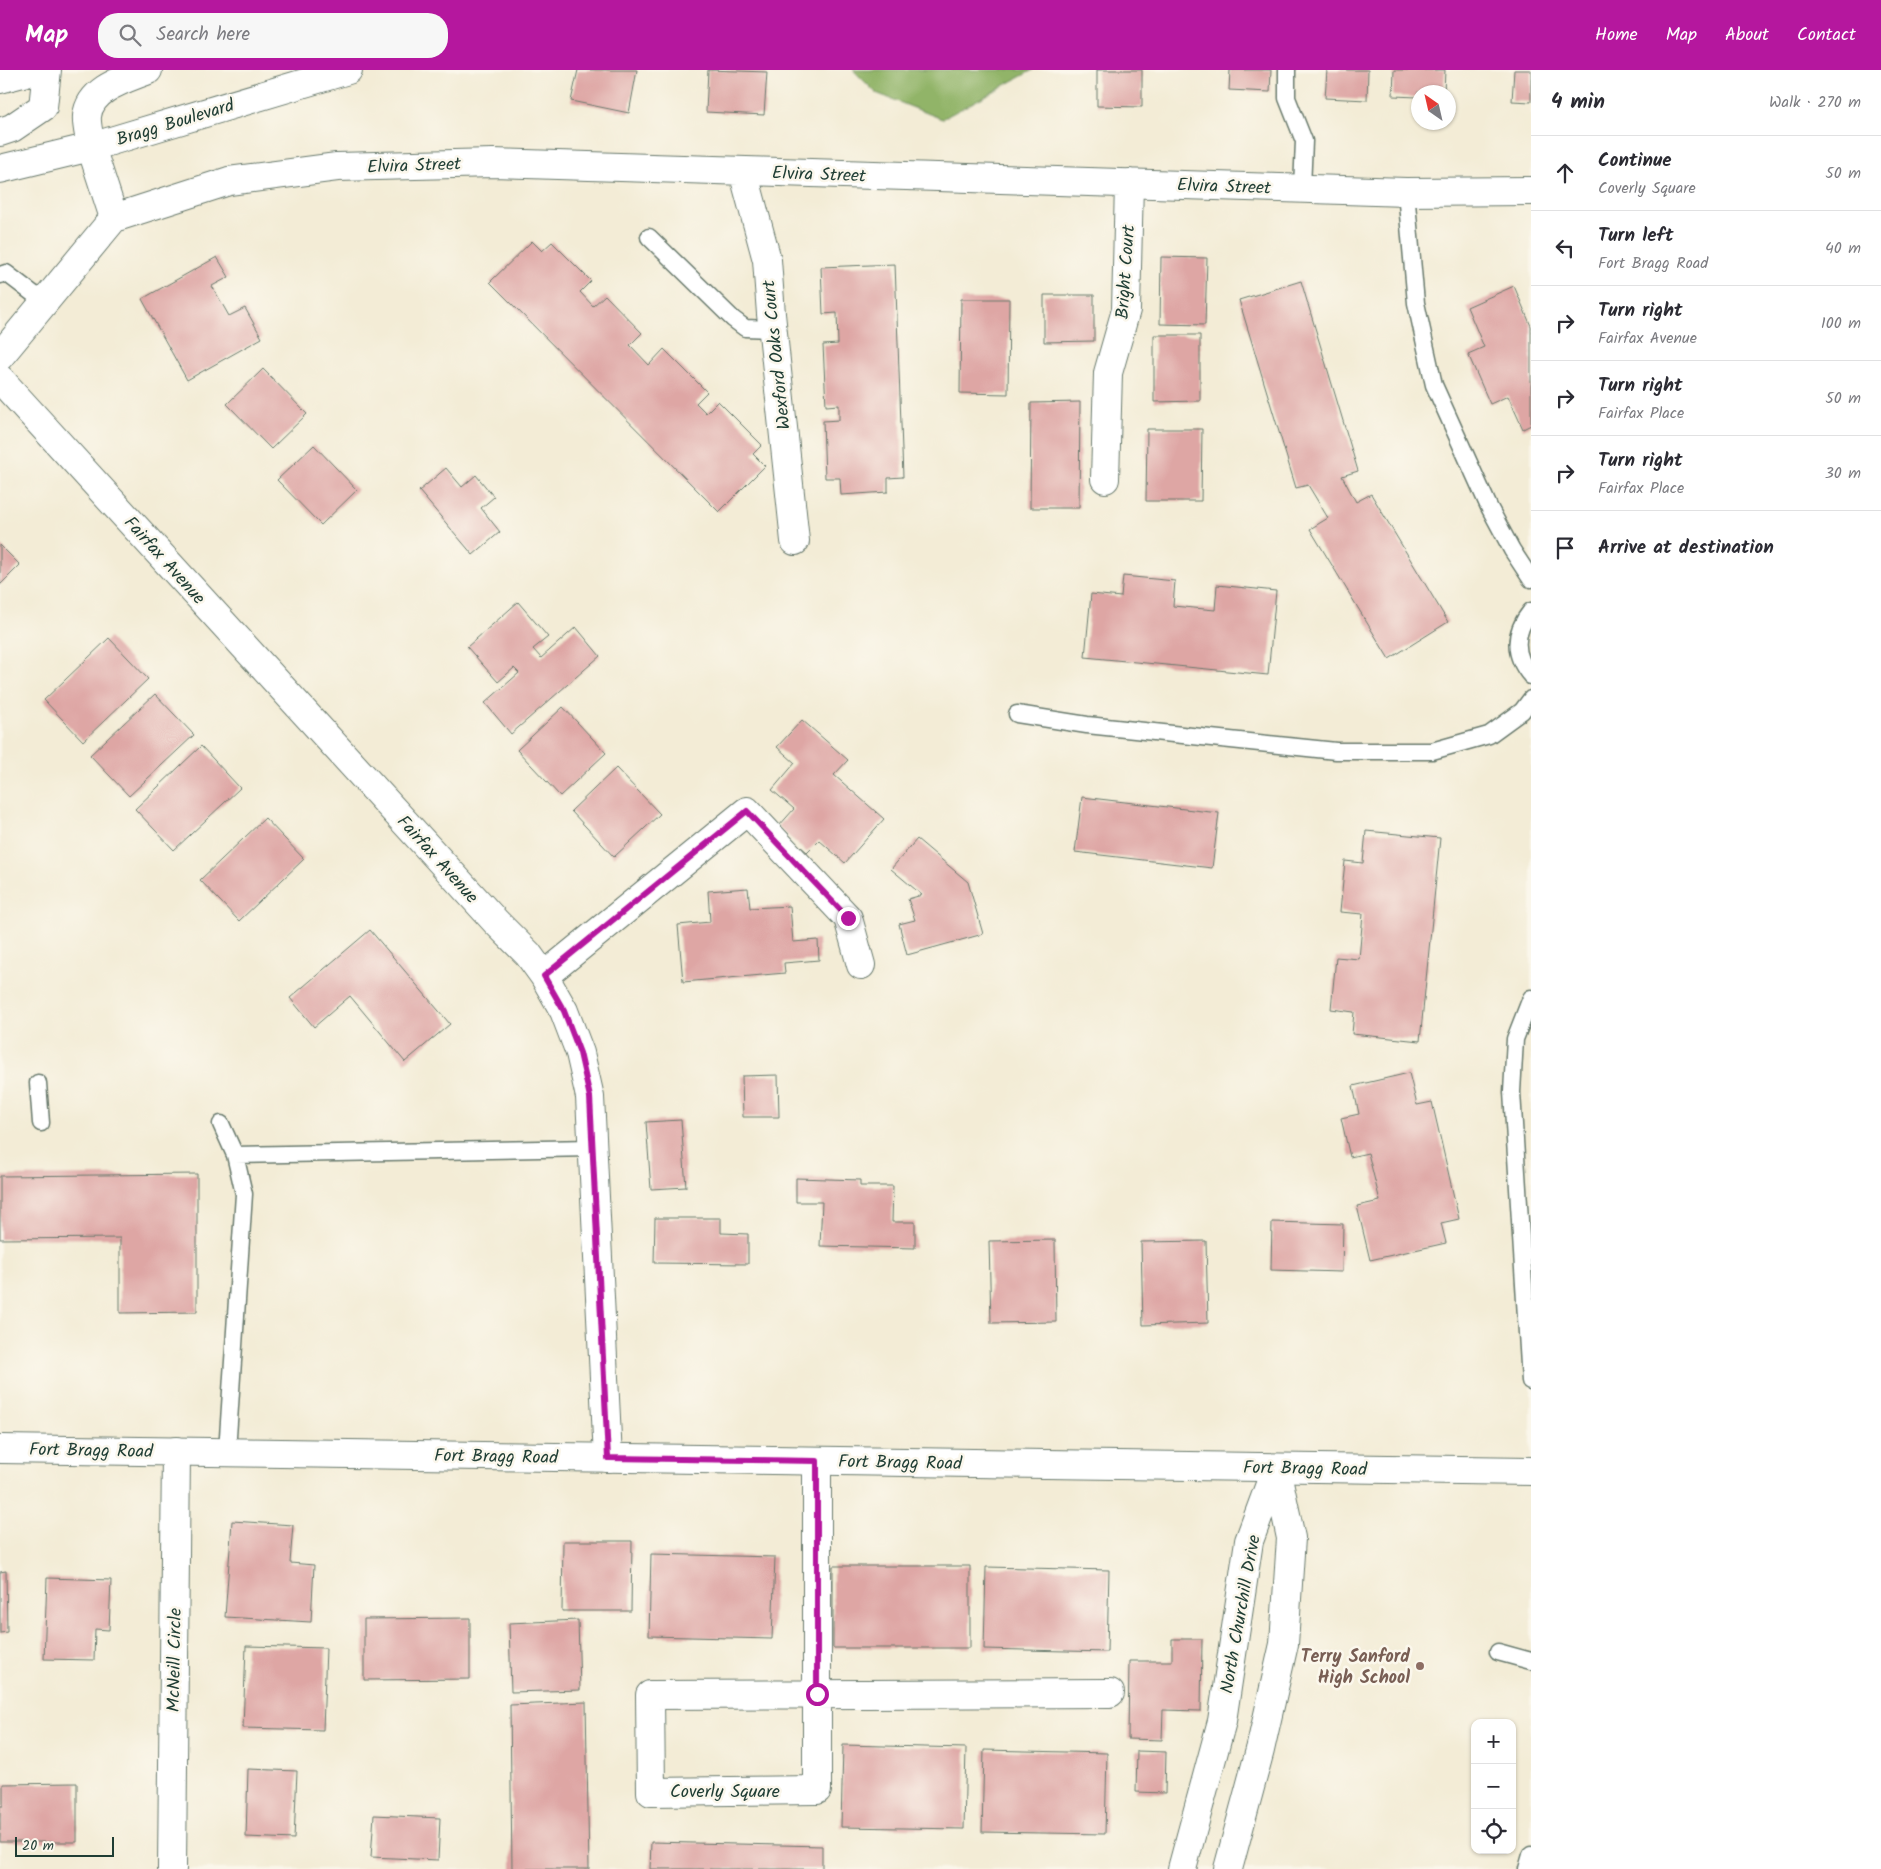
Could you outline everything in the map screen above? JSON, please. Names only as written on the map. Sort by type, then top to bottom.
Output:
[{"type":"street","points":[[0,79],[34,70]]},
{"type":"street","points":[[0,132],[12,128],[43,107],[47,70]]},
{"type":"street","points":[[0,356],[114,218],[91,147],[86,118],[89,106],[98,94],[110,86],[148,70]]},
{"type":"street","name":"Bragg Boulevard","points":[[0,169],[91,147],[348,70]]},
{"type":"street","name":"Elvira Street","points":[[114,218],[228,181],[337,167],[492,163],[1406,192],[1531,191]]},
{"type":"street","name":"Wexford Oaks Court","points":[[743,172],[767,260],[772,329],[795,541]]},
{"type":"street","name":"Bright Court","points":[[1105,479],[1108,372],[1126,310],[1129,183]]},
{"type":"street","name":"Fairfax Avenue","points":[[0,379],[496,922],[528,954],[544,976],[564,1011],[580,1053],[590,1097],[608,1458]]},
{"type":"street","points":[[544,976],[747,811],[848,918],[861,965]]},
{"type":"street","name":"Fort Bragg Road","points":[[0,1449],[1531,1471]]},
{"type":"street","name":"McNeill Circle","points":[[172,1869],[176,1452]]},
{"type":"street","name":"Coverly Square","points":[[817,1461],[817,1694],[817,1790],[651,1792],[650,1695],[817,1694],[1110,1693]]},
{"type":"street","name":"North Churchill Drive","points":[[1182,1869],[1222,1721],[1249,1541],[1276,1468]]},
{"type":"street","name":"North Churchill Drive","points":[[1228,1869],[1260,1750],[1284,1644],[1291,1538],[1276,1468]]},
{"type":"lane","points":[[1287,70],[1287,98],[1304,141],[1302,188]]},
{"type":"lane","points":[[1406,192],[1416,302],[1434,385],[1489,507],[1512,550],[1531,579]]},
{"type":"lane","points":[[649,238],[733,319],[745,328],[772,329]]},
{"type":"lane","points":[[0,275],[6,273],[44,302]]},
{"type":"lane","points":[[1531,611],[1523,621],[1518,635],[1518,650],[1522,664],[1531,676]]},
{"type":"lane","points":[[1017,714],[1087,725],[1336,751],[1432,751],[1490,735],[1522,711],[1531,699]]},
{"type":"lane","points":[[1530,1382],[1512,1092],[1515,1039],[1531,998]]},
{"type":"lane","points":[[38,1083],[41,1123]]},
{"type":"lane","points":[[221,1124],[235,1155],[244,1194],[227,1452]]},
{"type":"lane","points":[[235,1155],[592,1148]]},
{"type":"lane","points":[[1498,1652],[1531,1661]]},
{"type":"lane","points":[[1528,1869],[1531,1856]]},
{"type":"green space","points":[[853,70],[1033,70],[942,119],[876,93]]},
{"type":"building","points":[[578,70],[637,70],[629,113],[571,101]]},
{"type":"building","points":[[708,70],[767,72],[764,115],[706,112]]},
{"type":"building","points":[[1097,70],[1142,70],[1142,107],[1097,106]]},
{"type":"building","points":[[1230,70],[1271,70],[1270,92],[1229,90]]},
{"type":"building","points":[[1327,70],[1368,70],[1367,100],[1325,98]]},
{"type":"building","points":[[1394,70],[1445,70],[1444,85],[1411,85],[1411,97],[1393,96]]},
{"type":"building","points":[[1514,70],[1531,70],[1531,102],[1512,101]]},
{"type":"building","points":[[532,241],[542,251],[552,242],[591,281],[580,292],[593,306],[605,295],[642,333],[630,345],[649,365],[664,349],[707,392],[696,403],[706,413],[718,401],[762,445],[753,454],[765,466],[719,512],[490,282]]},
{"type":"building","points":[[217,257],[229,277],[212,286],[229,316],[245,308],[262,338],[187,380],[142,299]]},
{"type":"building","points":[[1161,257],[1207,258],[1205,325],[1160,324]]},
{"type":"building","points":[[895,264],[903,477],[888,478],[888,492],[841,495],[840,478],[825,478],[823,421],[839,420],[839,405],[826,406],[823,345],[838,344],[837,313],[823,314],[821,267]]},
{"type":"building","points":[[1301,281],[1358,471],[1342,476],[1356,502],[1371,494],[1448,622],[1389,659],[1310,529],[1328,518],[1308,485],[1296,488],[1239,300]]},
{"type":"building","points":[[1514,286],[1531,326],[1531,425],[1523,429],[1508,396],[1490,404],[1468,354],[1484,347],[1467,307]]},
{"type":"building","points":[[1044,295],[1094,295],[1094,341],[1044,342]]},
{"type":"building","points":[[961,299],[1009,299],[1008,394],[960,393]]},
{"type":"building","points":[[1154,335],[1200,335],[1200,401],[1154,402]]},
{"type":"building","points":[[263,369],[307,414],[271,449],[227,404]]},
{"type":"building","points":[[1080,402],[1079,508],[1030,508],[1031,403]]},
{"type":"building","points":[[1147,429],[1202,429],[1201,501],[1146,501]]},
{"type":"building","points":[[314,445],[357,490],[321,525],[277,480]]},
{"type":"building","points":[[446,468],[462,487],[476,475],[494,497],[481,508],[500,532],[473,555],[419,491]]},
{"type":"building","points":[[0,545],[20,565],[0,585]]},
{"type":"building","points":[[1123,576],[1175,581],[1173,606],[1215,610],[1217,585],[1276,591],[1268,675],[1085,657],[1091,594],[1121,597]]},
{"type":"building","points":[[518,602],[548,637],[533,649],[541,658],[576,627],[600,656],[511,734],[485,703],[519,673],[514,668],[498,682],[467,647]]},
{"type":"building","points":[[109,638],[148,679],[83,741],[44,700]]},
{"type":"building","points":[[155,694],[194,735],[129,796],[90,755]]},
{"type":"building","points":[[563,707],[606,753],[560,796],[517,750]]},
{"type":"building","points":[[802,720],[848,760],[834,775],[884,819],[845,863],[819,840],[807,852],[778,827],[794,809],[772,790],[795,763],[777,747]]},
{"type":"building","points":[[201,746],[240,788],[174,850],[135,809]]},
{"type":"building","points":[[616,768],[660,814],[614,857],[571,811]]},
{"type":"building","points":[[1082,797],[1219,813],[1212,868],[1075,852]]},
{"type":"building","points":[[265,818],[304,859],[239,921],[200,880]]},
{"type":"building","points":[[1366,831],[1440,838],[1420,1041],[1352,1034],[1354,1012],[1331,1009],[1336,957],[1359,959],[1363,914],[1340,912],[1345,861],[1363,863]]},
{"type":"building","points":[[917,839],[968,882],[983,934],[907,955],[899,924],[915,920],[908,899],[922,895],[891,869]]},
{"type":"building","points":[[748,888],[750,908],[790,906],[793,942],[818,940],[819,960],[784,963],[785,973],[683,982],[678,925],[710,922],[708,891]]},
{"type":"building","points":[[370,930],[450,1024],[405,1062],[350,996],[314,1027],[290,998]]},
{"type":"building","points":[[1409,1073],[1417,1105],[1432,1102],[1459,1219],[1441,1223],[1446,1243],[1370,1260],[1357,1206],[1380,1201],[1368,1153],[1350,1157],[1341,1118],[1359,1114],[1353,1086]]},
{"type":"building","points":[[778,1075],[779,1117],[743,1117],[742,1076]]},
{"type":"building","points":[[681,1120],[686,1187],[651,1189],[646,1122]]},
{"type":"building","points":[[197,1174],[197,1312],[120,1313],[120,1238],[0,1239],[0,1176]]},
{"type":"building","points":[[796,1178],[860,1180],[860,1186],[893,1186],[892,1222],[915,1222],[915,1248],[820,1246],[822,1202],[796,1202]]},
{"type":"building","points":[[655,1218],[721,1218],[721,1233],[748,1234],[748,1264],[654,1263]]},
{"type":"building","points":[[1272,1222],[1343,1224],[1342,1272],[1271,1270]]},
{"type":"building","points":[[1055,1240],[1056,1322],[991,1323],[989,1241]]},
{"type":"building","points":[[1206,1241],[1208,1323],[1143,1325],[1141,1242]]},
{"type":"building","points":[[232,1521],[293,1525],[290,1563],[314,1565],[311,1622],[225,1617]]},
{"type":"building","points":[[563,1541],[632,1541],[631,1611],[562,1611]]},
{"type":"building","points":[[651,1554],[775,1557],[772,1639],[649,1636]]},
{"type":"building","points":[[833,1566],[970,1566],[970,1648],[833,1648]]},
{"type":"building","points":[[986,1567],[1109,1570],[1107,1652],[984,1649]]},
{"type":"building","points":[[6,1571],[7,1632],[0,1633],[0,1572]]},
{"type":"building","points":[[47,1578],[111,1580],[109,1630],[95,1629],[94,1660],[44,1659]]},
{"type":"building","points":[[470,1618],[470,1679],[364,1680],[364,1619]]},
{"type":"building","points":[[578,1620],[580,1690],[511,1692],[509,1623]]},
{"type":"building","points":[[1172,1639],[1202,1639],[1201,1711],[1163,1710],[1162,1740],[1128,1739],[1129,1661],[1172,1661]]},
{"type":"building","points":[[246,1646],[326,1648],[323,1730],[243,1728]]},
{"type":"building","points":[[586,1702],[589,1869],[512,1869],[510,1705]]},
{"type":"building","points":[[843,1745],[966,1748],[964,1829],[841,1827]]},
{"type":"building","points":[[984,1750],[1107,1753],[1105,1834],[982,1832]]},
{"type":"building","points":[[1137,1751],[1166,1752],[1165,1793],[1136,1792]]},
{"type":"building","points":[[248,1769],[297,1771],[294,1839],[246,1837]]},
{"type":"building","points":[[77,1783],[77,1842],[0,1842],[0,1806],[3,1806],[3,1784]]},
{"type":"building","points":[[374,1815],[440,1818],[438,1860],[371,1857]]},
{"type":"building","points":[[651,1842],[822,1846],[822,1869],[650,1869]]},
{"type":"place","name":"Terry Sanford High School","points":[[1420,1666]]},
{"type":"route","points":[[817,1694],[817,1461],[608,1458],[590,1097],[580,1053],[564,1011],[544,976],[747,811],[848,918]]}]
